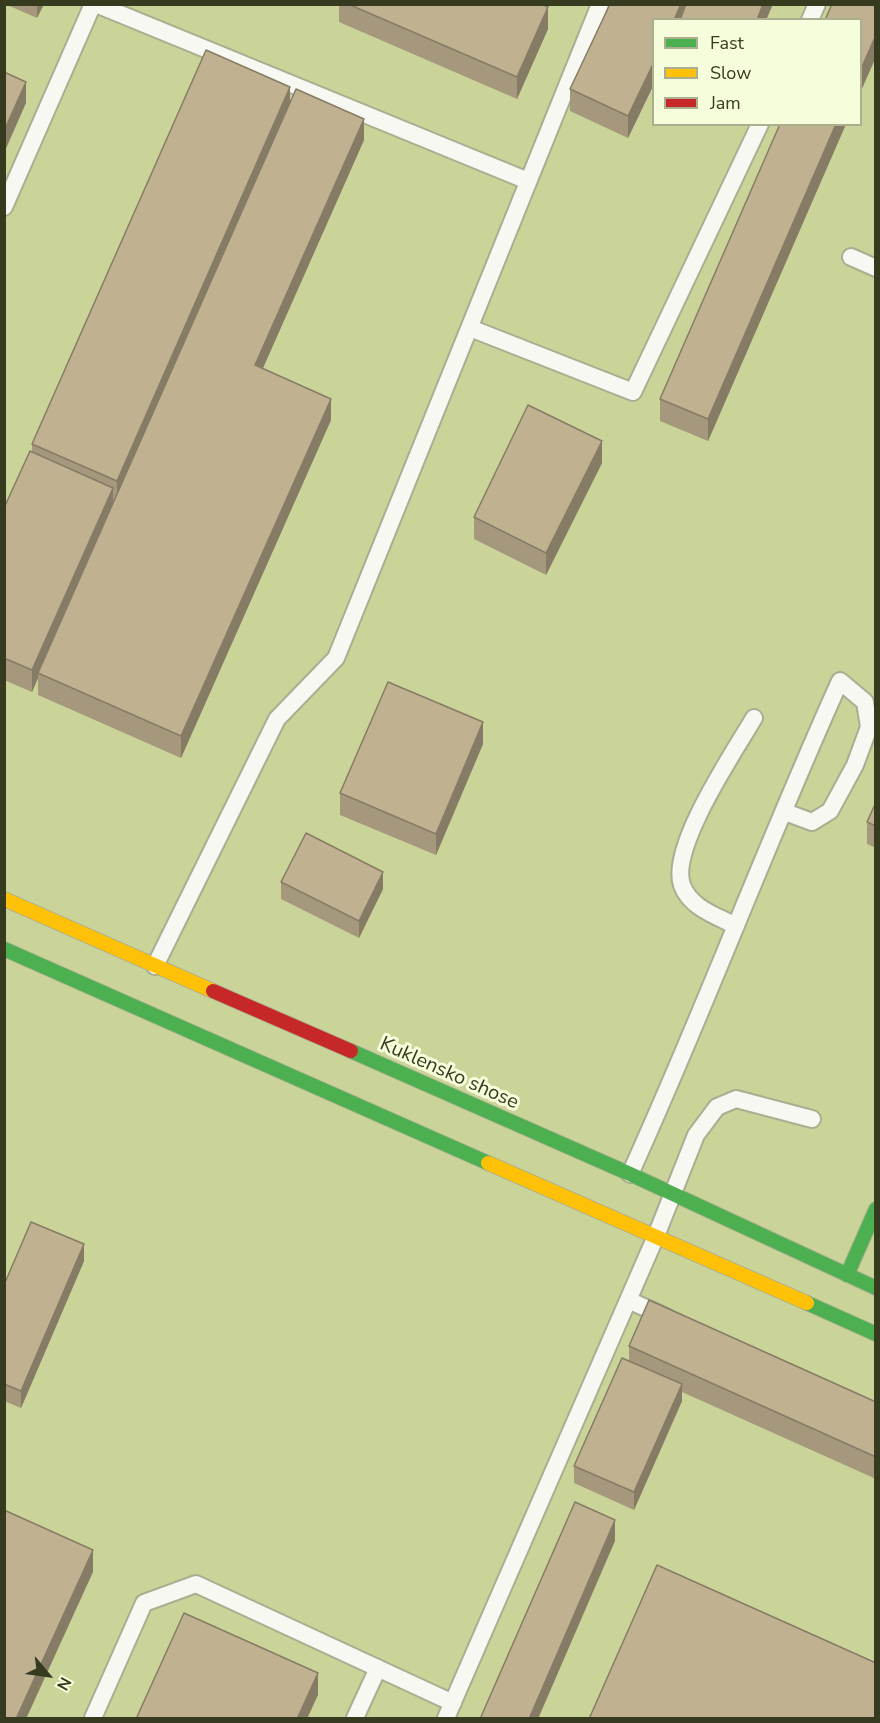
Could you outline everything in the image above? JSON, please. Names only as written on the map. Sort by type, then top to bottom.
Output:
[{"type":"main road","name":"Kuklensko shose","points":[[4,899],[630,1174],[876,1288]]},
{"type":"main road","points":[[4,950],[876,1334]]},
{"type":"main road","points":[[847,1275],[876,1209]]},
{"type":"lane","points":[[4,207],[94,4],[528,181]]},
{"type":"lane","points":[[155,966],[277,719],[336,658],[600,4]]},
{"type":"lane","points":[[811,18],[817,4]]},
{"type":"lane","points":[[470,328],[633,392],[759,126]]},
{"type":"lane","points":[[851,257],[876,268]]},
{"type":"lane","points":[[630,1174],[677,1071],[736,926],[840,681],[865,702],[869,727],[855,765],[830,811],[812,822],[785,812]]},
{"type":"lane","points":[[736,926],[697,906],[682,885],[680,860],[709,795],[754,718]]},
{"type":"lane","points":[[446,1719],[656,1236],[696,1135],[717,1107],[736,1099],[812,1119]]},
{"type":"lane","points":[[628,1300],[682,1324]]},
{"type":"lane","points":[[93,1719],[144,1603],[196,1584],[453,1702]]},
{"type":"lane","points":[[355,1719],[378,1668]]},
{"type":"shaded area","points":[[5,5],[875,5],[875,1718],[5,1718]]},
{"type":"building","points":[[348,4],[541,4],[548,7],[517,77]]},
{"type":"building","points":[[610,4],[681,4],[675,18],[652,18],[652,66],[628,116],[570,89]]},
{"type":"building","points":[[686,4],[763,4],[758,18],[681,18]]},
{"type":"building","points":[[832,4],[876,4],[876,35],[862,67],[862,18],[826,18]]},
{"type":"building","points":[[206,50],[290,87],[117,481],[32,444]]},
{"type":"building","points":[[4,72],[26,82],[4,131]]},
{"type":"building","points":[[296,89],[364,119],[255,365],[331,399],[181,736],[38,673]]},
{"type":"building","points":[[779,126],[835,126],[708,419],[660,399]]},
{"type":"building","points":[[528,405],[602,441],[546,553],[474,517]]},
{"type":"building","points":[[30,451],[113,488],[32,670],[4,658],[4,508]]},
{"type":"building","points":[[388,682],[483,722],[436,834],[340,793]]},
{"type":"building","points":[[876,802],[876,826],[867,822]]},
{"type":"building","points":[[306,833],[383,872],[359,921],[281,882]]},
{"type":"building","points":[[31,1222],[84,1244],[21,1391],[4,1384],[4,1285]]},
{"type":"building","points":[[649,1300],[876,1402],[876,1457],[629,1346]]},
{"type":"building","points":[[622,1358],[682,1384],[634,1492],[574,1466]]},
{"type":"building","points":[[575,1502],[615,1520],[529,1719],[480,1719]]},
{"type":"building","points":[[4,1510],[93,1550],[16,1719],[4,1719]]},
{"type":"building","points":[[657,1565],[876,1663],[876,1719],[589,1719]]},
{"type":"building","points":[[184,1613],[318,1673],[297,1719],[136,1719]]},
{"type":"traffic: fast","points":[[4,949],[488,1163]]},
{"type":"traffic: fast","points":[[351,1051],[630,1174],[876,1288]]},
{"type":"traffic: fast","points":[[847,1275],[876,1209]]},
{"type":"traffic: fast","points":[[807,1303],[876,1334]]},
{"type":"traffic: slow","points":[[4,899],[213,991]]},
{"type":"traffic: slow","points":[[488,1163],[807,1303]]},
{"type":"traffic: jam","points":[[213,991],[351,1051]]}]
